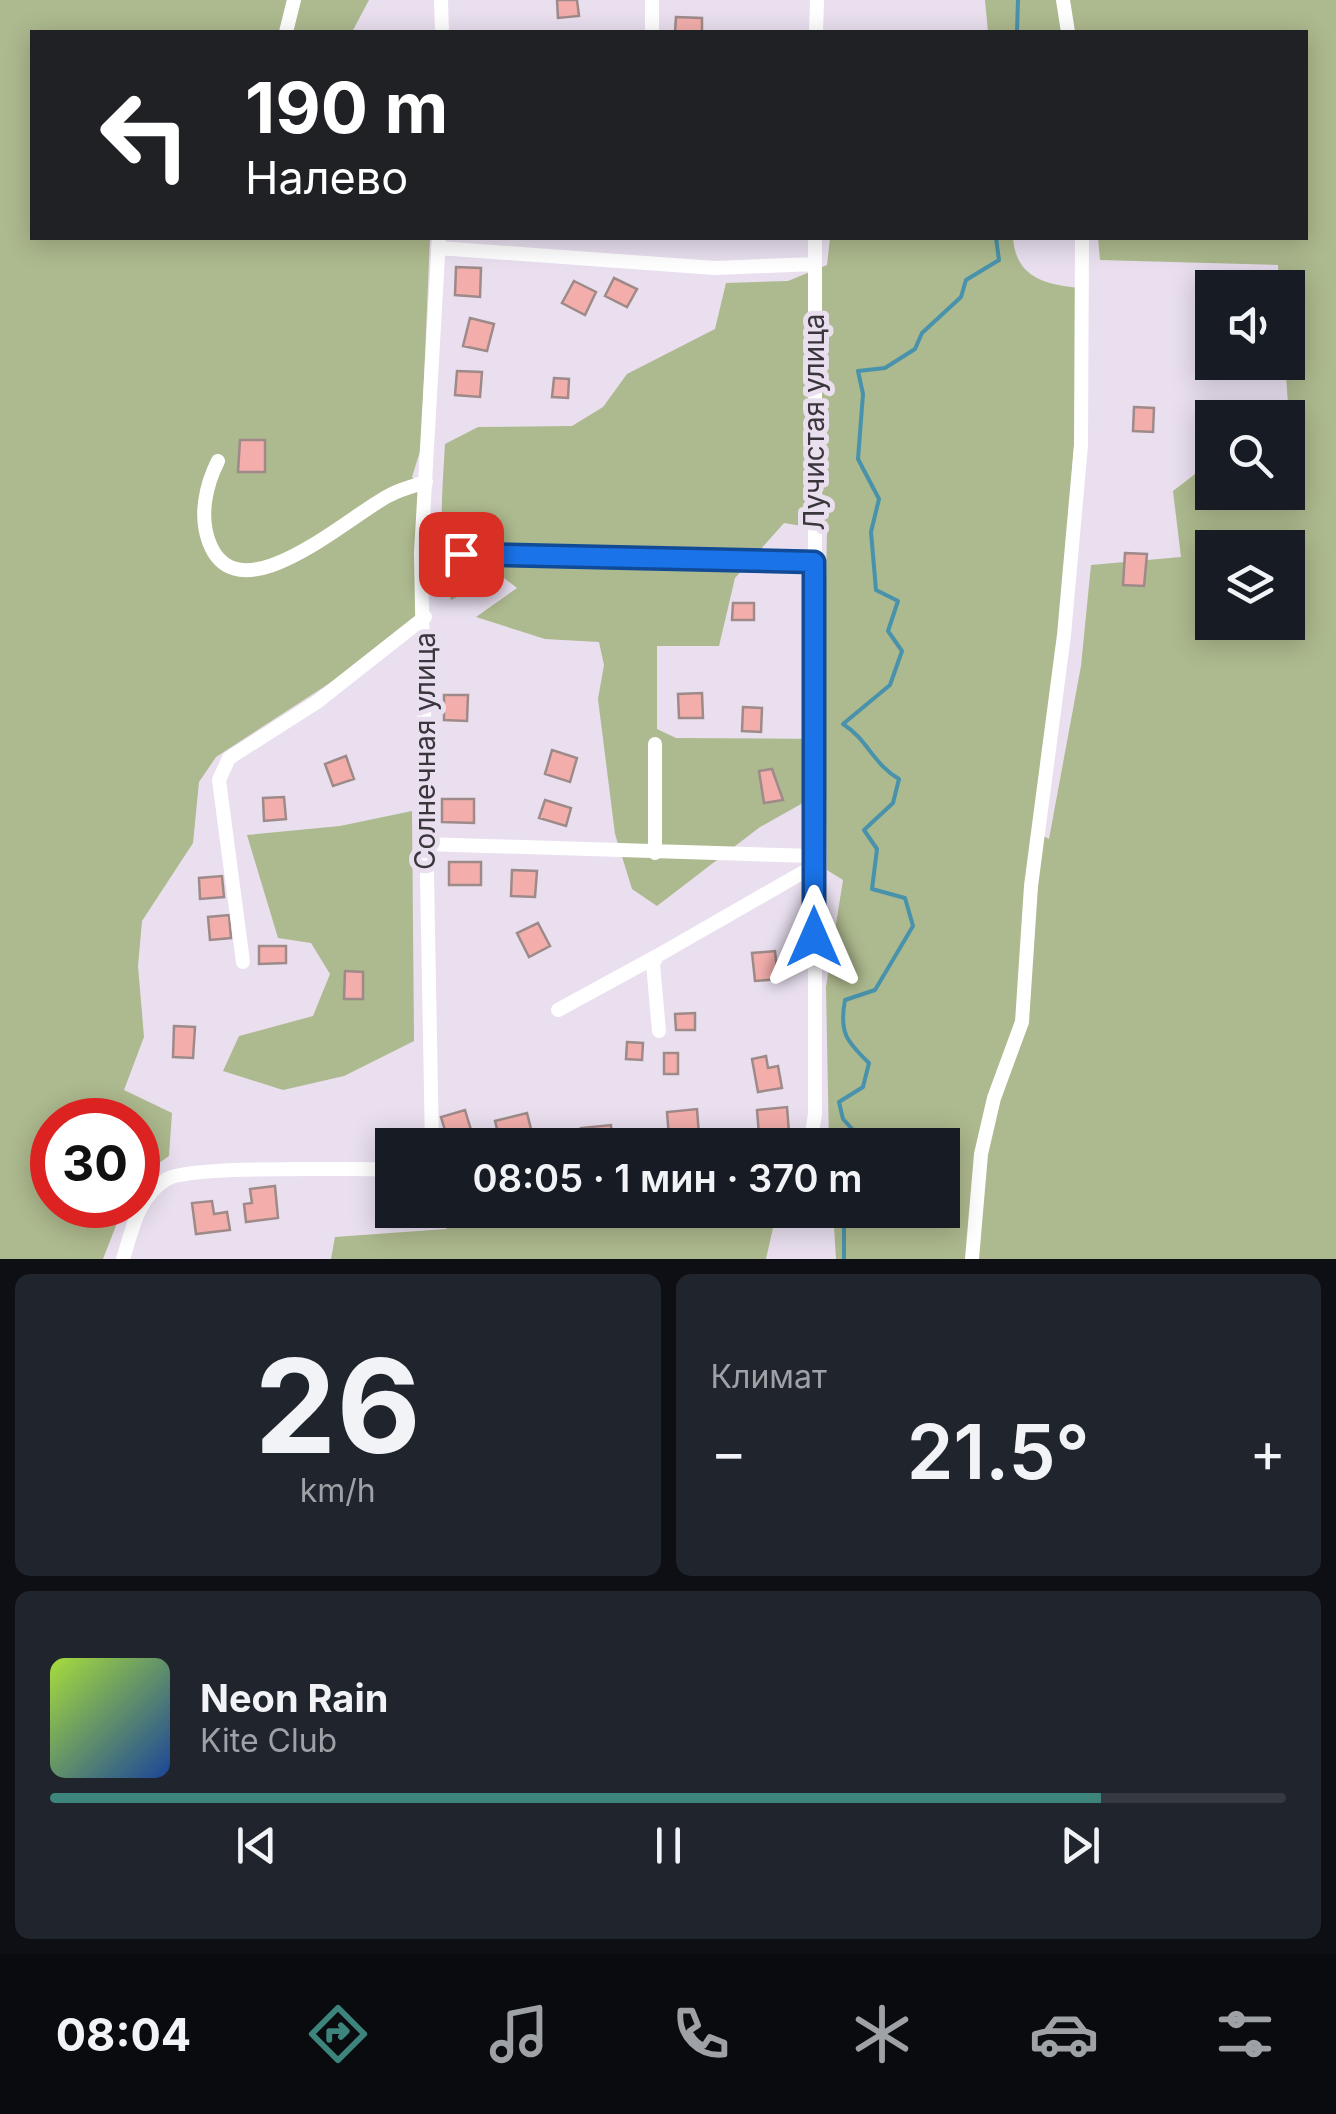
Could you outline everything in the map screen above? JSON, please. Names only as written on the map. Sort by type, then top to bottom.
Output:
[{"type":"street","points":[[286,30],[294,0]]},
{"type":"street","points":[[441,0],[442,30]]},
{"type":"street","points":[[652,0],[652,30]]},
{"type":"street","points":[[816,30],[817,0]]},
{"type":"street","points":[[1063,0],[1068,30]]},
{"type":"street","name":"Лучистая улица","points":[[813,1128],[814,240]]},
{"type":"street","points":[[972,1259],[981,1154],[1022,1022],[1034,868],[1064,634],[1081,445],[1082,240]]},
{"type":"street","points":[[439,242],[716,268],[814,264]]},
{"type":"street","name":"Солнечная улица","points":[[431,1128],[423,844],[422,554],[439,242]]},
{"type":"street","points":[[218,461],[207,484],[204,530],[214,556],[233,568],[260,568],[286,561],[389,495],[426,482]]},
{"type":"street","points":[[422,554],[814,562]]},
{"type":"street","points":[[243,962],[219,780],[222,770],[229,758],[318,702],[425,617]]},
{"type":"street","points":[[655,744],[655,853]]},
{"type":"street","points":[[423,844],[814,861]]},
{"type":"street","points":[[558,1010],[657,956],[814,861]]},
{"type":"street","points":[[657,956],[654,964],[659,1031]]},
{"type":"street","points":[[123,1259],[142,1202],[168,1178],[214,1172],[375,1169]]},
{"type":"green space","points":[[0,0],[369,0],[353,30],[30,30],[30,240],[430,240],[421,448],[412,477],[422,489],[418,616],[333,681],[216,757],[199,782],[193,843],[142,921],[138,966],[144,1037],[124,1090],[141,1098],[30,1098],[30,1228],[115,1228],[103,1259],[0,1259]]},
{"type":"green space","points":[[985,0],[1336,0],[1336,1259],[836,1259],[834,1228],[960,1228],[960,1128],[829,1128],[826,987],[843,880],[827,870],[826,790],[760,827],[657,906],[632,889],[615,834],[598,699],[604,665],[599,642],[545,639],[476,617],[517,588],[500,575],[451,600],[442,542],[445,444],[478,427],[572,426],[603,407],[627,374],[715,329],[726,283],[788,281],[827,265],[830,240],[1013,240],[1020,262],[1034,276],[1078,288],[1075,434],[1059,634],[1032,830],[1049,839],[1081,666],[1091,565],[1181,557],[1173,491],[1195,474],[1195,510],[1305,510],[1305,400],[1288,400],[1286,380],[1305,380],[1305,270],[1278,270],[1278,265],[1100,260],[1098,240],[1308,240],[1308,30],[988,30]],"holes":[[[784,523],[827,530],[823,739],[676,738],[657,729],[657,646],[719,646],[735,578]]]},
{"type":"green space","points":[[412,811],[414,1041],[344,1076],[283,1090],[223,1071],[239,1036],[313,1016],[330,974],[311,943],[278,938],[247,835],[340,826]]},
{"type":"green space","points":[[160,1107],[172,1113],[169,1156],[160,1162]]},
{"type":"green space","points":[[773,1228],[766,1259],[331,1259],[335,1237],[446,1229]]},
{"type":"building","points":[[557,0],[577,0],[579,16],[558,18]]},
{"type":"building","points":[[676,17],[702,18],[702,30],[675,30]]},
{"type":"building","points":[[456,267],[481,268],[480,297],[455,295]]},
{"type":"building","points":[[614,278],[637,289],[627,307],[605,296]]},
{"type":"building","points":[[574,281],[596,292],[585,315],[562,303]]},
{"type":"building","points":[[470,318],[494,324],[487,351],[463,346]]},
{"type":"building","points":[[457,371],[482,372],[480,397],[455,395]]},
{"type":"building","points":[[554,378],[569,379],[568,398],[552,397]]},
{"type":"building","points":[[1134,407],[1154,408],[1153,432],[1133,431]]},
{"type":"building","points":[[240,440],[265,440],[265,472],[238,472]]},
{"type":"building","points":[[1125,553],[1147,554],[1144,586],[1123,585]]},
{"type":"building","points":[[733,603],[754,603],[754,620],[732,620]]},
{"type":"building","points":[[702,693],[703,718],[679,718],[678,694]]},
{"type":"building","points":[[444,695],[468,695],[467,721],[444,720]]},
{"type":"building","points":[[743,707],[762,708],[761,732],[742,731]]},
{"type":"building","points":[[552,750],[577,758],[570,782],[545,774]]},
{"type":"building","points":[[346,756],[354,779],[333,786],[325,764]]},
{"type":"building","points":[[772,769],[783,800],[764,803],[759,771]]},
{"type":"building","points":[[284,797],[286,819],[264,821],[263,798]]},
{"type":"building","points":[[442,799],[474,799],[474,823],[442,822]]},
{"type":"building","points":[[545,800],[571,808],[566,826],[539,818]]},
{"type":"building","points":[[449,862],[481,862],[481,885],[449,885]]},
{"type":"building","points":[[512,870],[537,871],[535,897],[511,896]]},
{"type":"building","points":[[222,876],[224,897],[200,899],[199,878]]},
{"type":"building","points":[[229,915],[231,938],[210,940],[208,917]]},
{"type":"building","points":[[538,923],[550,946],[529,957],[517,933]]},
{"type":"building","points":[[259,946],[286,946],[286,963],[259,964]]},
{"type":"building","points":[[775,951],[778,979],[755,981],[752,953]]},
{"type":"building","points":[[345,971],[363,972],[363,999],[344,999]]},
{"type":"building","points":[[695,1013],[695,1030],[676,1030],[675,1014]]},
{"type":"building","points":[[174,1026],[195,1027],[193,1058],[173,1057]]},
{"type":"building","points":[[627,1042],[643,1043],[642,1060],[626,1059]]},
{"type":"building","points":[[664,1053],[678,1053],[678,1074],[664,1074]]},
{"type":"building","points":[[766,1056],[768,1068],[778,1066],[782,1088],[758,1092],[752,1059]]},
{"type":"building","points":[[787,1107],[789,1128],[758,1128],[757,1110]]},
{"type":"building","points":[[697,1109],[698,1128],[668,1128],[667,1112]]},
{"type":"building","points":[[465,1110],[470,1128],[444,1128],[441,1117]]},
{"type":"building","points":[[527,1113],[531,1128],[497,1128],[495,1121]]},
{"type":"building","points":[[275,1186],[278,1218],[246,1222],[244,1204],[252,1203],[250,1189]]},
{"type":"building","points":[[212,1201],[214,1214],[227,1212],[230,1230],[196,1234],[192,1203]]},
{"type":"waterway","points":[[1017,30],[1018,0]]},
{"type":"waterway","points":[[851,1128],[843,1119],[839,1102],[863,1087],[869,1063],[846,1035],[845,1000],[875,990],[913,926],[905,898],[872,889],[877,849],[864,830],[893,803],[899,779],[843,724],[890,685],[902,651],[888,631],[898,601],[876,590],[871,532],[879,499],[858,459],[863,394],[858,371],[885,368],[915,349],[922,333],[961,297],[966,280],[999,260],[996,240]]},
{"type":"waterway","points":[[844,1228],[844,1259]]},
{"type":"route","points":[[461,554],[814,562],[814,937]]}]
